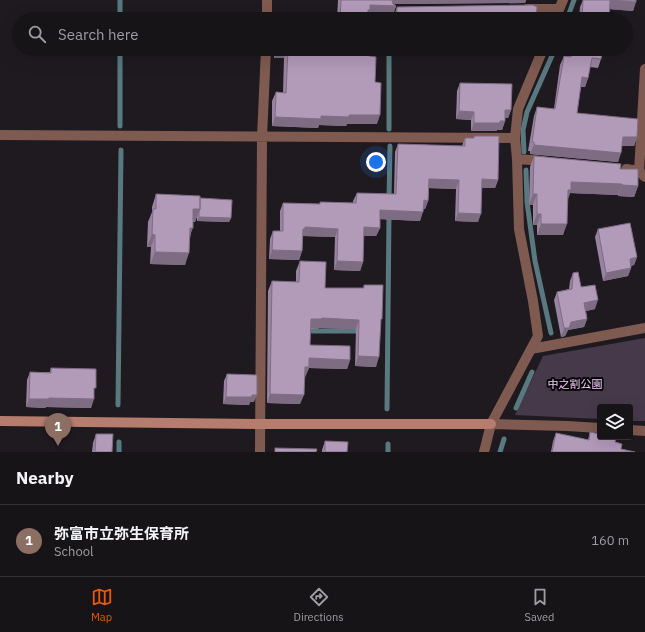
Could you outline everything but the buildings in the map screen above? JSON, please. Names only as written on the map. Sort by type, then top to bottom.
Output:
[{"type":"street","points":[[267,0],[267,12]]},
{"type":"street","points":[[260,452],[262,137],[266,56]]},
{"type":"street","points":[[484,452],[491,424],[538,336],[533,301],[518,229],[517,159],[514,138],[518,109],[540,56]]},
{"type":"street","points":[[616,168],[642,174],[645,69]]},
{"type":"street","points":[[0,135],[514,138]]},
{"type":"street","points":[[517,159],[555,162]]},
{"type":"street","points":[[531,349],[645,328]]},
{"type":"street","points":[[0,421],[260,424],[491,424],[597,428]]},
{"type":"street","points":[[633,430],[645,431]]},
{"type":"lane","points":[[520,8],[561,4]]},
{"type":"green space","name":"中之割公園","points":[[645,338],[645,421],[633,421],[633,404],[597,404],[597,419],[515,415],[543,356]]},
{"type":"waterway","points":[[120,0],[120,12]]},
{"type":"waterway","points":[[389,0],[389,12]]},
{"type":"waterway","points":[[570,12],[574,0]]},
{"type":"waterway","points":[[120,56],[120,126]]},
{"type":"waterway","points":[[389,56],[389,129]]},
{"type":"waterway","points":[[524,152],[523,130],[527,112],[552,56]]},
{"type":"waterway","points":[[389,200],[390,146]]},
{"type":"waterway","points":[[118,405],[121,150]]},
{"type":"waterway","points":[[526,170],[527,202],[535,261],[551,333]]},
{"type":"waterway","points":[[387,409],[389,214]]},
{"type":"waterway","points":[[312,331],[361,331]]},
{"type":"waterway","points":[[516,408],[532,372]]},
{"type":"waterway","points":[[500,452],[504,439]]},
{"type":"waterway","points":[[119,442],[119,452]]},
{"type":"waterway","points":[[388,444],[388,452]]},
{"type":"place","name":"弥富市立弥生保育所","points":[[58,446]]}]
